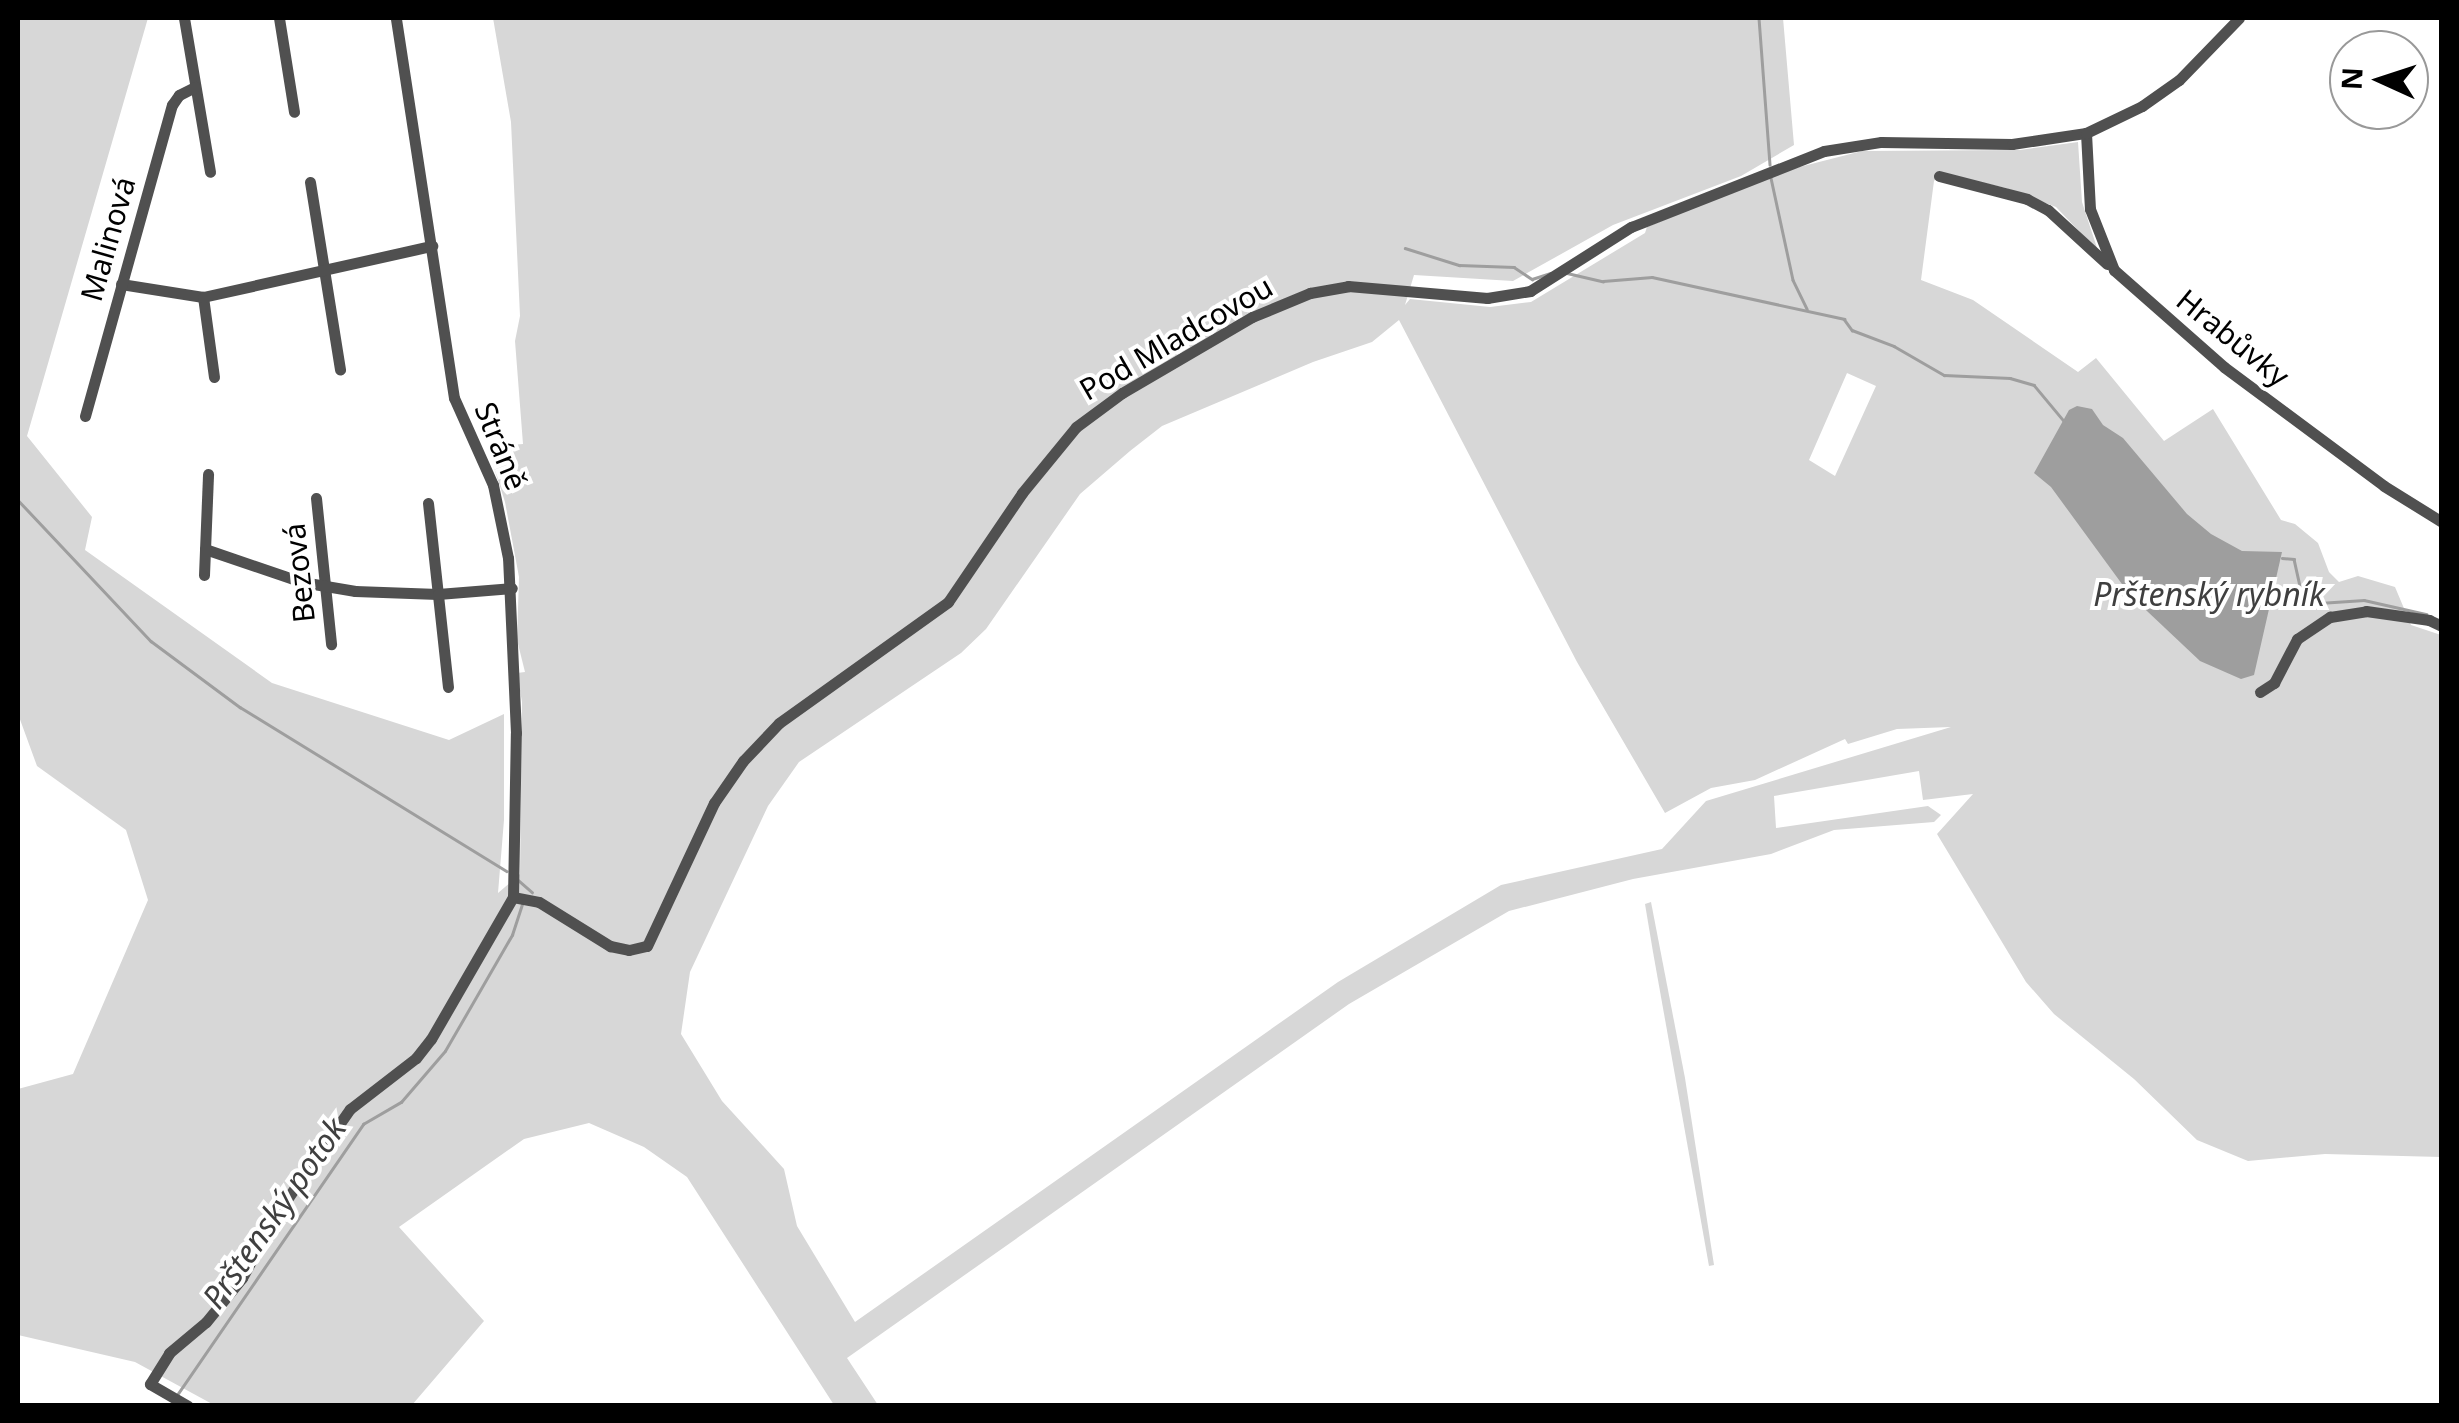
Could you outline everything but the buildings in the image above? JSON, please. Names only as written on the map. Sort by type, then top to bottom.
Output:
[{"type":"street","points":[[184,18],[210,172]]},
{"type":"street","points":[[280,18],[294,112]]},
{"type":"street","name":"Stráně","points":[[396,18],[454,398],[493,485],[512,588],[511,680],[516,733],[513,898]]},
{"type":"street","name":"Pod Mladcovou","points":[[513,898],[539,902],[610,946],[629,950],[647,946],[714,803],[743,760],[801,706],[948,602],[1048,458],[1076,427],[1122,393],[1252,317],[1326,288],[1373,284],[1497,297],[1530,291],[1632,226],[1824,151],[1881,142],[2012,144],[2086,133],[2142,106],[2179,80],[2239,18]]},
{"type":"street","name":"Malinová","points":[[85,416],[172,105],[178,95],[195,87]]},
{"type":"street","name":"Hrabůvky","points":[[2086,133],[2090,209],[2114,270],[2224,367],[2384,486],[2442,522]]},
{"type":"street","points":[[1939,176],[2027,199],[2048,210],[2114,270]]},
{"type":"street","points":[[310,182],[340,370]]},
{"type":"street","points":[[121,284],[203,297],[432,246]]},
{"type":"street","points":[[203,297],[214,377]]},
{"type":"street","points":[[204,575],[208,474]]},
{"type":"street","name":"Bezová","points":[[316,498],[332,644]]},
{"type":"street","points":[[428,503],[448,687]]},
{"type":"street","points":[[206,549],[260,570],[326,587],[438,594],[512,588]]},
{"type":"street","points":[[2260,692],[2274,683],[2297,639],[2330,617],[2366,612],[2429,620],[2442,626]]},
{"type":"street","points":[[188,1406],[150,1384],[169,1353],[206,1322],[242,1278],[276,1215],[350,1109],[403,1070],[431,1039],[513,898]]},
{"type":"shaded area","points":[[18,18],[148,18],[27,436],[92,517],[85,550],[272,683],[449,740],[504,714],[504,820],[498,893],[520,874],[522,702],[517,673],[525,672],[517,640],[519,577],[505,502],[487,446],[494,441],[497,446],[523,444],[515,341],[520,316],[511,122],[493,18],[1783,18],[1794,145],[1741,176],[1613,225],[1513,281],[1414,275],[1405,305],[1410,299],[1490,307],[1531,302],[1645,233],[1647,227],[1780,172],[1862,151],[2020,150],[2078,142],[2082,202],[2098,251],[2056,207],[2006,188],[1940,173],[1934,181],[1921,280],[1973,300],[2078,372],[2096,358],[2164,441],[2213,409],[2281,520],[2295,524],[2318,543],[2329,572],[2339,582],[2358,576],[2395,587],[2411,625],[2441,635],[2441,1157],[2325,1154],[2248,1161],[2197,1140],[2134,1079],[2054,1014],[2026,982],[1937,834],[1973,794],[1923,800],[1919,771],[1774,796],[1776,828],[1928,806],[1941,815],[1934,822],[1834,830],[1771,854],[1633,879],[1509,911],[1349,1004],[847,1358],[878,1405],[834,1405],[687,1177],[644,1147],[589,1123],[524,1139],[399,1227],[484,1321],[412,1405],[214,1405],[135,1362],[18,1335],[18,1089],[73,1074],[148,900],[126,830],[37,766],[18,714]],"holes":[[[1399,320],[1577,662],[1665,813],[1711,788],[1755,780],[1845,739],[1848,744],[1897,729],[1951,727],[1706,801],[1662,849],[1501,885],[1338,982],[855,1322],[797,1226],[784,1169],[722,1101],[681,1034],[690,972],[768,806],[799,762],[961,653],[986,629],[1080,494],[1162,426],[1313,362],[1372,342]],[[1847,373],[1876,386],[1835,476],[1809,460]]]},
{"type":"shaded area","points":[[1651,902],[1685,1078],[1714,1265],[1709,1266],[1645,904]]},
{"type":"water","name":"Prštenský rybník","points":[[2077,406],[2092,409],[2103,425],[2123,438],[2187,514],[2211,534],[2242,551],[2282,552],[2254,675],[2241,679],[2200,661],[2130,595],[2051,487],[2034,473],[2069,410]]},
{"type":"waterway","points":[[1759,18],[1770,165]]},
{"type":"waterway","points":[[1771,178],[1793,280],[1807,309]]},
{"type":"waterway","name":"Prštenský potok","points":[[1405,248],[1459,265],[1514,267],[1532,279],[1550,273]]},
{"type":"waterway","name":"Prštenský potok","points":[[1567,273],[1603,281],[1652,277],[1844,319],[1852,330],[1894,346],[1944,375],[2010,378],[2034,385],[2064,421]]},
{"type":"waterway","points":[[18,500],[151,641],[240,707],[507,871]]},
{"type":"waterway","name":"Prštenský potok","points":[[2282,558],[2294,559],[2304,604],[2364,600],[2426,614]]},
{"type":"waterway","points":[[517,879],[532,892]]},
{"type":"waterway","name":"Prštenský potok","points":[[177,1395],[363,1124],[401,1102],[445,1051],[512,935],[522,905]]}]
